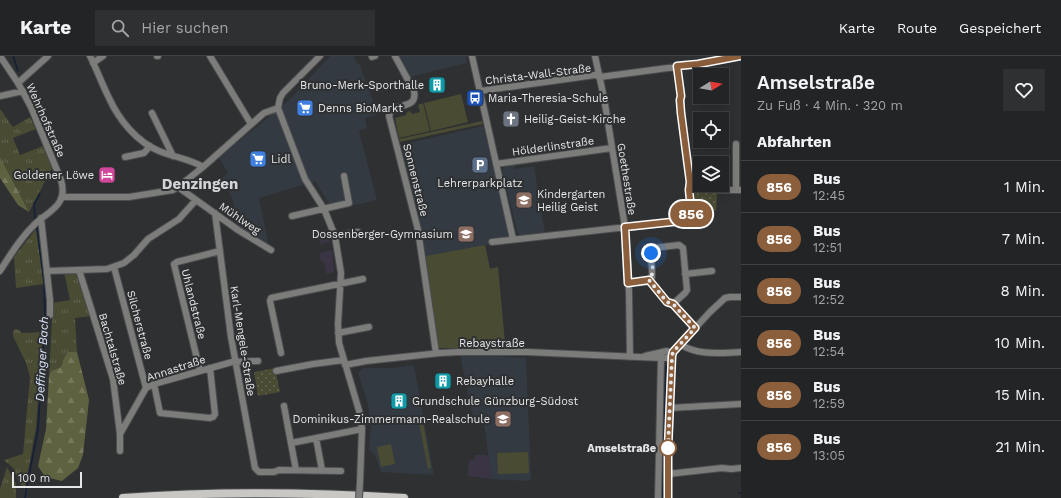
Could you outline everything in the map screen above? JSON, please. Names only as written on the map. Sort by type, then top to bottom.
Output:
[{"type":"main road","points":[[123,498],[176,494],[313,493],[404,498]]},
{"type":"street","name":"Wehrhofstraße","points":[[0,56],[23,91],[39,125],[61,180],[63,190],[62,197]]},
{"type":"street","points":[[18,83],[48,56]]},
{"type":"street","points":[[90,56],[109,100],[123,122],[139,138],[159,151],[203,167]]},
{"type":"street","points":[[93,63],[103,56]]},
{"type":"street","points":[[210,56],[251,124]]},
{"type":"street","points":[[320,56],[283,93],[280,98],[278,108],[305,179],[324,209],[335,236],[340,262],[338,333],[345,363],[358,402],[362,429],[359,498]]},
{"type":"street","name":"Sonnenstraße","points":[[395,56],[414,91],[415,96],[412,102],[392,109],[389,116],[418,230],[436,353]]},
{"type":"street","points":[[472,56],[513,239]]},
{"type":"street","name":"Goethestraße","points":[[595,56],[600,77],[625,227],[630,357]]},
{"type":"street","points":[[698,56],[698,64]]},
{"type":"street","name":"Christa-Wall-Straße","points":[[480,91],[594,75],[600,77],[698,64],[740,56]]},
{"type":"street","points":[[492,242],[690,220],[692,218],[689,190],[690,182],[681,113],[681,96],[677,66]]},
{"type":"street","points":[[0,96],[23,91]]},
{"type":"street","points":[[0,271],[20,241],[33,225],[56,207],[62,197],[129,197],[167,191],[178,187],[264,113],[271,109],[278,108]]},
{"type":"street","points":[[152,113],[173,156]]},
{"type":"street","points":[[736,144],[738,190]]},
{"type":"street","points":[[125,157],[144,152],[150,146]]},
{"type":"street","name":"Hölderlinstraße","points":[[496,164],[612,148]]},
{"type":"street","points":[[292,216],[349,203],[344,176]]},
{"type":"street","name":"Mühlweg","points":[[178,187],[238,230],[271,250]]},
{"type":"street","points":[[47,271],[99,270],[114,267],[129,260],[148,239],[179,219],[196,200]]},
{"type":"street","name":"Karl-Mengele-Straße","points":[[215,213],[235,362],[256,470],[259,472],[296,470]]},
{"type":"street","points":[[40,218],[50,300],[50,315]]},
{"type":"street","points":[[335,236],[358,232]]},
{"type":"street","points":[[628,283],[649,280],[652,277],[651,250],[655,247],[682,246],[687,290],[673,304]]},
{"type":"street","name":"Uhlandstraße","points":[[200,371],[174,264],[220,251]]},
{"type":"street","name":"Silcherstraße","points":[[114,267],[146,388]]},
{"type":"street","name":"Bachtalstraße","points":[[79,270],[113,379],[120,434]]},
{"type":"street","points":[[685,274],[712,271]]},
{"type":"street","points":[[281,353],[270,298],[363,279]]},
{"type":"street","points":[[649,280],[667,302],[673,304],[695,328]]},
{"type":"street","points":[[668,498],[669,408],[672,356],[680,344],[725,298],[741,297]]},
{"type":"street","points":[[338,333],[368,327]]},
{"type":"street","points":[[680,344],[686,348],[702,353],[741,352]]},
{"type":"street","name":"Rebaystraße","points":[[276,371],[314,364],[345,363],[436,353],[527,352],[661,358],[672,356],[671,353],[667,351],[640,357]]},
{"type":"street","points":[[658,498],[661,358]]},
{"type":"street","name":"Annastraße","points":[[120,451],[120,434],[146,388],[154,384],[210,368],[235,362],[258,361]]},
{"type":"street","points":[[154,384],[160,413],[210,418],[215,414],[210,368]]},
{"type":"street","points":[[669,408],[741,404]]},
{"type":"street","points":[[284,406],[296,470],[341,471]]},
{"type":"street","points":[[291,443],[362,429]]},
{"type":"street","points":[[316,438],[322,470]]},
{"type":"street","points":[[668,474],[722,468],[741,468]]},
{"type":"shaded area","points":[[330,56],[354,56],[357,64],[359,63],[378,114],[365,119],[367,128],[359,131],[377,200],[333,210],[315,181],[259,198],[269,247],[238,227],[232,198],[222,178],[228,173],[219,158],[289,100]]},
{"type":"shaded area","points":[[398,56],[466,56],[467,63],[410,77]]},
{"type":"shaded area","name":"Dossenberger-Gymnasium","points":[[483,126],[510,237],[489,240],[489,244],[485,246],[490,269],[498,267],[505,343],[501,348],[438,348],[422,231],[400,145]]},
{"type":"shaded area","name":"Kindergarten Heilig Geist","points":[[514,165],[515,169],[534,166],[545,234],[522,236],[518,234],[502,171],[504,167]]},
{"type":"shaded area","points":[[326,232],[330,242],[320,244],[318,233]]},
{"type":"shaded area","points":[[332,250],[334,272],[326,274],[324,262],[321,262],[319,253]]},
{"type":"shaded area","name":"Dominikus-Zimmermann-Realschule","points":[[460,354],[526,358],[531,479],[529,481],[491,479],[484,422],[472,415]]},
{"type":"shaded area","points":[[414,365],[434,475],[381,472],[375,455],[369,450],[371,424],[367,400],[358,373],[363,368],[393,368]]},
{"type":"shaded area","points":[[475,455],[485,455],[489,458],[491,479],[468,476],[469,460],[475,460]]},
{"type":"green space","points":[[461,94],[468,122],[431,131],[424,103]]},
{"type":"green space","points":[[423,103],[430,131],[399,138],[395,118],[406,115],[407,112],[410,111],[412,114],[420,112],[418,105]]},
{"type":"green space","points":[[0,109],[13,127],[30,117],[36,129],[13,138],[20,155],[43,146],[52,168],[29,212],[0,157]]},
{"type":"green space","points":[[482,121],[483,124],[400,142],[399,139]]},
{"type":"green space","points":[[0,157],[29,212],[18,205],[0,178]]},
{"type":"green space","points":[[694,192],[717,192],[716,210],[696,212]]},
{"type":"green space","points":[[36,229],[44,284],[16,288],[14,257]]},
{"type":"green space","points":[[485,245],[490,269],[498,267],[505,343],[501,348],[438,348],[426,256]]},
{"type":"green space","points":[[64,272],[78,274],[91,316],[75,318],[77,352],[68,352],[61,367],[51,371],[49,376],[53,303],[70,300]]},
{"type":"green space","points":[[15,329],[22,333],[43,332],[36,427],[25,489],[19,483],[14,469],[4,460],[23,454],[30,377],[26,363],[13,336]]},
{"type":"green space","points":[[68,352],[77,352],[89,400],[83,455],[78,468],[62,481],[45,477],[38,466],[46,429],[49,376],[51,371],[61,367]]},
{"type":"green space","points":[[275,368],[280,392],[258,396],[254,372]]},
{"type":"green space","points":[[423,422],[431,468],[428,469],[419,423]]},
{"type":"green space","points":[[391,444],[395,464],[381,467],[377,447]]},
{"type":"green space","points":[[528,452],[529,473],[498,474],[497,453]]},
{"type":"green space","points":[[7,467],[16,484],[16,498],[0,498],[0,489]]},
{"type":"waterway","name":"Deffinger Bach","points":[[13,56],[18,71]]},
{"type":"waterway","name":"Deffinger Bach","points":[[35,218],[34,204],[40,194]]},
{"type":"waterway","name":"Deffinger Bach","points":[[26,490],[38,430],[45,316],[44,283],[37,228]]},
{"type":"waterway","points":[[663,452],[666,366]]},
{"type":"waterway","points":[[662,462],[662,497]]},
{"type":"waterway","name":"Deffinger Bach","points":[[25,498],[26,492]]},
{"type":"bus line","name":"856","points":[[668,498],[668,448],[672,356],[673,352],[695,328],[673,304],[667,302],[649,280],[646,282],[628,283],[625,227],[690,220],[692,218],[689,190],[690,182],[681,113],[681,96],[677,66],[698,64],[740,56]]},
{"type":"place","name":"Bruno-Merk-Sporthalle","points":[[437,85]]},
{"type":"place","name":"Maria-Theresia-Schule","points":[[475,98]]},
{"type":"place","name":"Denns BioMarkt","points":[[305,108]]},
{"type":"place","name":"Heilig-Geist-Kirche","points":[[511,119]]},
{"type":"place","name":"Lidl","points":[[258,159]]},
{"type":"place","name":"Lehrerparkplatz","points":[[480,165]]},
{"type":"place","name":"Goldener Löwe","points":[[107,175]]},
{"type":"place","name":"Kindergarten Heilig Geist","points":[[524,200]]},
{"type":"place","name":"Dossenberger-Gymnasium","points":[[466,234]]},
{"type":"place","name":"Rebayhalle","points":[[443,381]]},
{"type":"place","name":"Grundschule Günzburg-Südost","points":[[399,401]]},
{"type":"place","name":"Dominikus-Zimmermann-Realschule","points":[[503,419]]},
{"type":"place","name":"Amselstraße","points":[[668,448]]},
{"type":"district","name":"Denzingen","points":[[200,184]]},
{"type":"route","points":[[651,253],[653,273],[649,280],[667,302],[673,304],[695,328],[673,352],[672,356],[668,448]]}]
